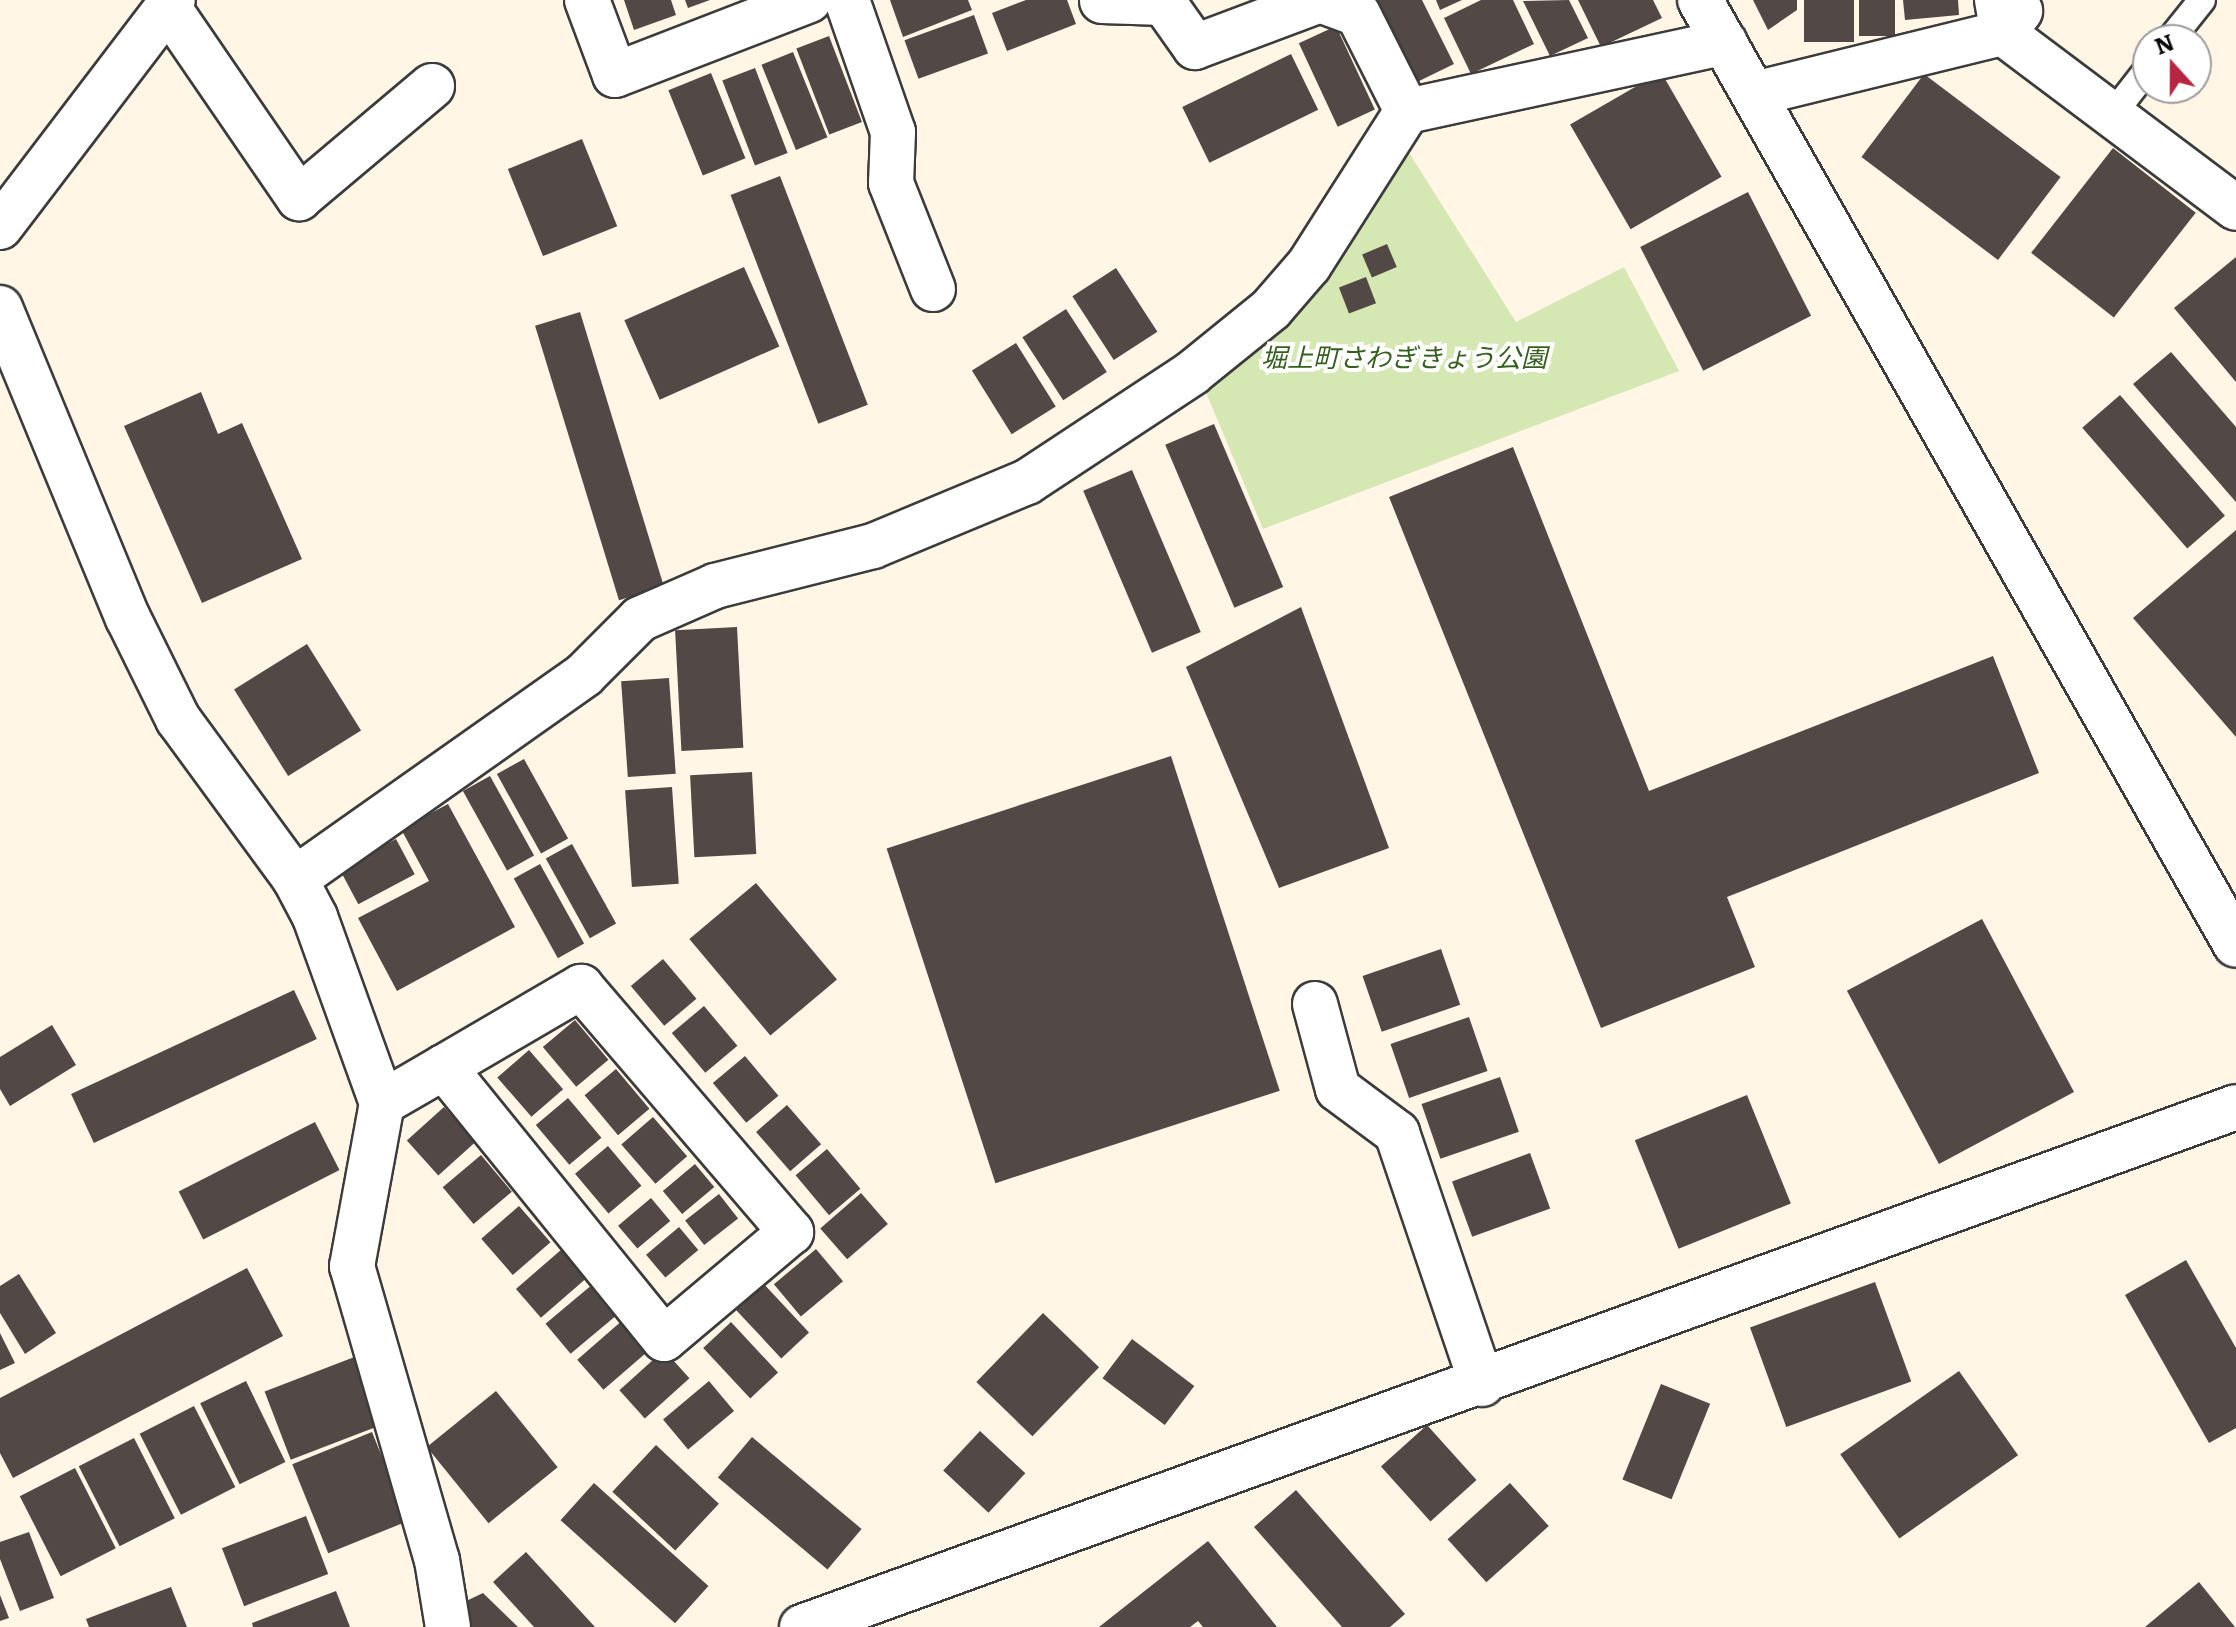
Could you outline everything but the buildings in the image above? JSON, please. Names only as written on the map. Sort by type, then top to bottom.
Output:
[{"type":"street","points":[[587,0],[615,75],[809,0]]},
{"type":"street","points":[[847,0],[893,132],[891,183],[933,289]]},
{"type":"street","points":[[1102,1],[1164,3],[1195,47],[1320,0],[1358,14],[1407,111]]},
{"type":"street","points":[[1700,0],[2225,898],[2236,945]]},
{"type":"street","points":[[0,227],[171,4],[299,198],[432,86]]},
{"type":"street","points":[[1754,94],[2010,11],[2112,115],[2236,208]]},
{"type":"street","points":[[295,879],[584,675],[640,619],[715,586],[873,546],[1027,482],[1192,373],[1271,309],[1309,265],[1407,111],[1725,42]]},
{"type":"street","points":[[0,308],[128,618],[178,719],[295,879],[315,917],[382,1103],[352,1266],[437,1560],[448,1627]]},
{"type":"street","points":[[382,1103],[581,987],[791,1232],[664,1339],[444,1067]]},
{"type":"street","points":[[1315,1004],[1338,1089],[1397,1133],[1482,1384]]},
{"type":"street","points":[[802,1627],[1482,1384],[2236,1107]]},
{"type":"lane","points":[[2183,24],[2202,0]]},
{"type":"lane","points":[[2112,115],[2132,89]]},
{"type":"green space","name":"堀上町さわぎきょう公園","points":[[1406,148],[1516,322],[1624,267],[1679,371],[1263,529],[1205,390],[1256,352],[1319,284],[1364,223]]}]
